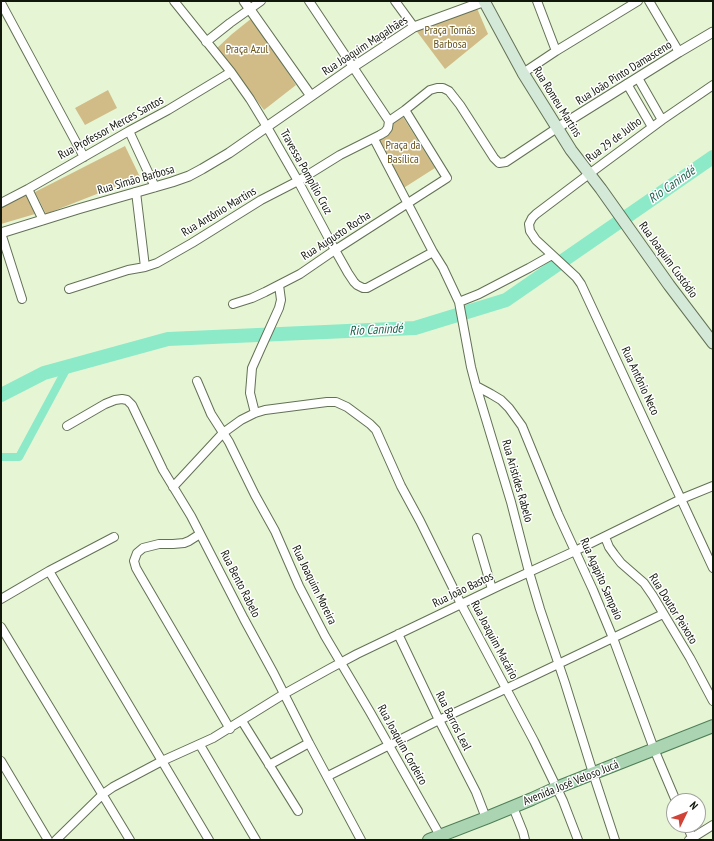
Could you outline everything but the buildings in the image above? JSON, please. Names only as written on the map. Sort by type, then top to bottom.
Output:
[{"type":"main road","name":"Rua Romeu Martins","points":[[484,1],[523,73],[557,128],[571,150],[616,211]]},
{"type":"main road","name":"Rua Joaquim Custódio","points":[[616,211],[668,285],[713,343]]},
{"type":"main road","name":"Avenida José Veloso Jucá","points":[[437,838],[556,788],[713,726]]},
{"type":"street","name":"Travessa Pompílio Cruz","points":[[174,1],[231,72],[250,99],[298,180],[351,279],[357,285],[367,288],[433,252]]},
{"type":"street","points":[[206,42],[230,23],[247,5],[261,1]]},
{"type":"street","points":[[310,1],[389,121],[405,110]]},
{"type":"street","points":[[395,1],[414,27]]},
{"type":"street","name":"Rua Joaquim Magalhães","points":[[267,127],[353,67],[414,27],[484,1]]},
{"type":"street","points":[[537,1],[556,52]]},
{"type":"street","points":[[523,73],[638,1]]},
{"type":"street","points":[[649,1],[679,52]]},
{"type":"street","points":[[1,3],[84,156]]},
{"type":"street","points":[[247,5],[311,96]]},
{"type":"street","name":"Rua João Pinto Damasceno","points":[[405,110],[430,90],[443,88],[448,91],[460,105],[494,158],[499,162],[506,162],[627,84],[713,32]]},
{"type":"street","name":"Rua Professor Merces Santos","points":[[1,203],[168,110],[231,72]]},
{"type":"street","points":[[638,78],[662,120]]},
{"type":"street","points":[[627,84],[652,127]]},
{"type":"street","name":"Rua 29 de Julho","points":[[532,218],[652,127],[713,85]]},
{"type":"street","name":"Rua Augusto Rocha","points":[[233,304],[252,298],[300,274],[447,178],[405,110]]},
{"type":"street","name":"Rua Antônio Martins","points":[[69,289],[128,270],[157,263],[261,200],[340,155],[374,139],[385,132],[388,128],[389,121]]},
{"type":"street","name":"Rua Simão Barbosa","points":[[1,233],[189,176],[229,153],[267,127]]},
{"type":"street","points":[[129,131],[155,187]]},
{"type":"street","name":"Rua Aristides Rabelo","points":[[374,139],[407,204],[443,268],[460,305],[476,386],[511,502],[529,572],[615,840]]},
{"type":"street","points":[[28,189],[43,220]]},
{"type":"street","points":[[136,192],[145,267]]},
{"type":"street","name":"Rua Antônio Neco","points":[[532,218],[529,224],[530,231],[536,240],[574,275],[581,284],[713,568]]},
{"type":"street","points":[[1,233],[22,299]]},
{"type":"street","points":[[460,305],[529,268],[554,257]]},
{"type":"street","points":[[173,487],[223,433],[241,420],[255,413],[250,393],[252,368],[279,308],[279,285]]},
{"type":"street","name":"Rua Joaquim Moreira","points":[[197,381],[211,414],[229,442],[254,495],[275,531],[299,586],[341,662]]},
{"type":"street","name":"Rua Agapito Sampaio","points":[[476,386],[501,400],[522,426],[558,514],[613,638],[654,749],[673,793]]},
{"type":"street","name":"Rua Bento Rabelo","points":[[67,426],[105,404],[115,400],[127,400],[132,405],[164,470],[191,516],[361,840]]},
{"type":"street","name":"Rua Joaquim Macário","points":[[255,413],[266,410],[336,402],[347,406],[376,430],[401,486],[461,604],[534,741],[563,801],[578,840]]},
{"type":"street","name":"Rua João Bastos","points":[[56,840],[103,794],[122,782],[162,761],[200,745],[230,729],[284,694],[341,662],[492,589],[605,537],[681,499],[713,486]]},
{"type":"street","points":[[200,534],[184,543],[159,544],[143,548],[137,553],[134,561],[140,575],[230,729]]},
{"type":"street","points":[[1,599],[49,570],[114,536]]},
{"type":"street","name":"Rua Doutor Peixoto","points":[[605,537],[609,547],[621,563],[644,583],[653,596],[690,658],[713,701]]},
{"type":"street","points":[[477,538],[492,589]]},
{"type":"street","points":[[49,570],[209,840]]},
{"type":"street","points":[[328,776],[439,720],[663,614]]},
{"type":"street","points":[[1,627],[130,840]]},
{"type":"street","name":"Rua Barros Leal","points":[[398,634],[439,720],[476,792],[486,818]]},
{"type":"street","name":"Rua Joaquim Cordeiro","points":[[341,662],[389,745],[437,838]]},
{"type":"street","points":[[242,721],[298,811]]},
{"type":"street","points":[[269,765],[309,743]]},
{"type":"street","points":[[200,745],[256,840]]},
{"type":"street","points":[[1,761],[48,840]]},
{"type":"street","points":[[513,807],[525,840]]},
{"type":"street","points":[[692,839],[713,825]]},
{"type":"green space","name":"Praça Tomás Barbosa","points":[[476,6],[488,34],[445,69],[415,29]]},
{"type":"green space","name":"Praça Azul","points":[[252,18],[296,85],[264,110],[217,48]]},
{"type":"green space","points":[[108,90],[117,108],[85,125],[75,108]]},
{"type":"green space","name":"Praça da Basílica","points":[[403,117],[435,168],[402,189],[370,137]]},
{"type":"green space","points":[[125,146],[140,177],[46,214],[35,192]]},
{"type":"green space","points":[[27,193],[35,214],[1,224],[1,208]]},
{"type":"waterway","name":"Rio Canindé","points":[[1,395],[44,373],[168,339],[415,328],[506,300],[713,157]]},
{"type":"waterway","points":[[1,457],[19,457],[68,366]]}]
